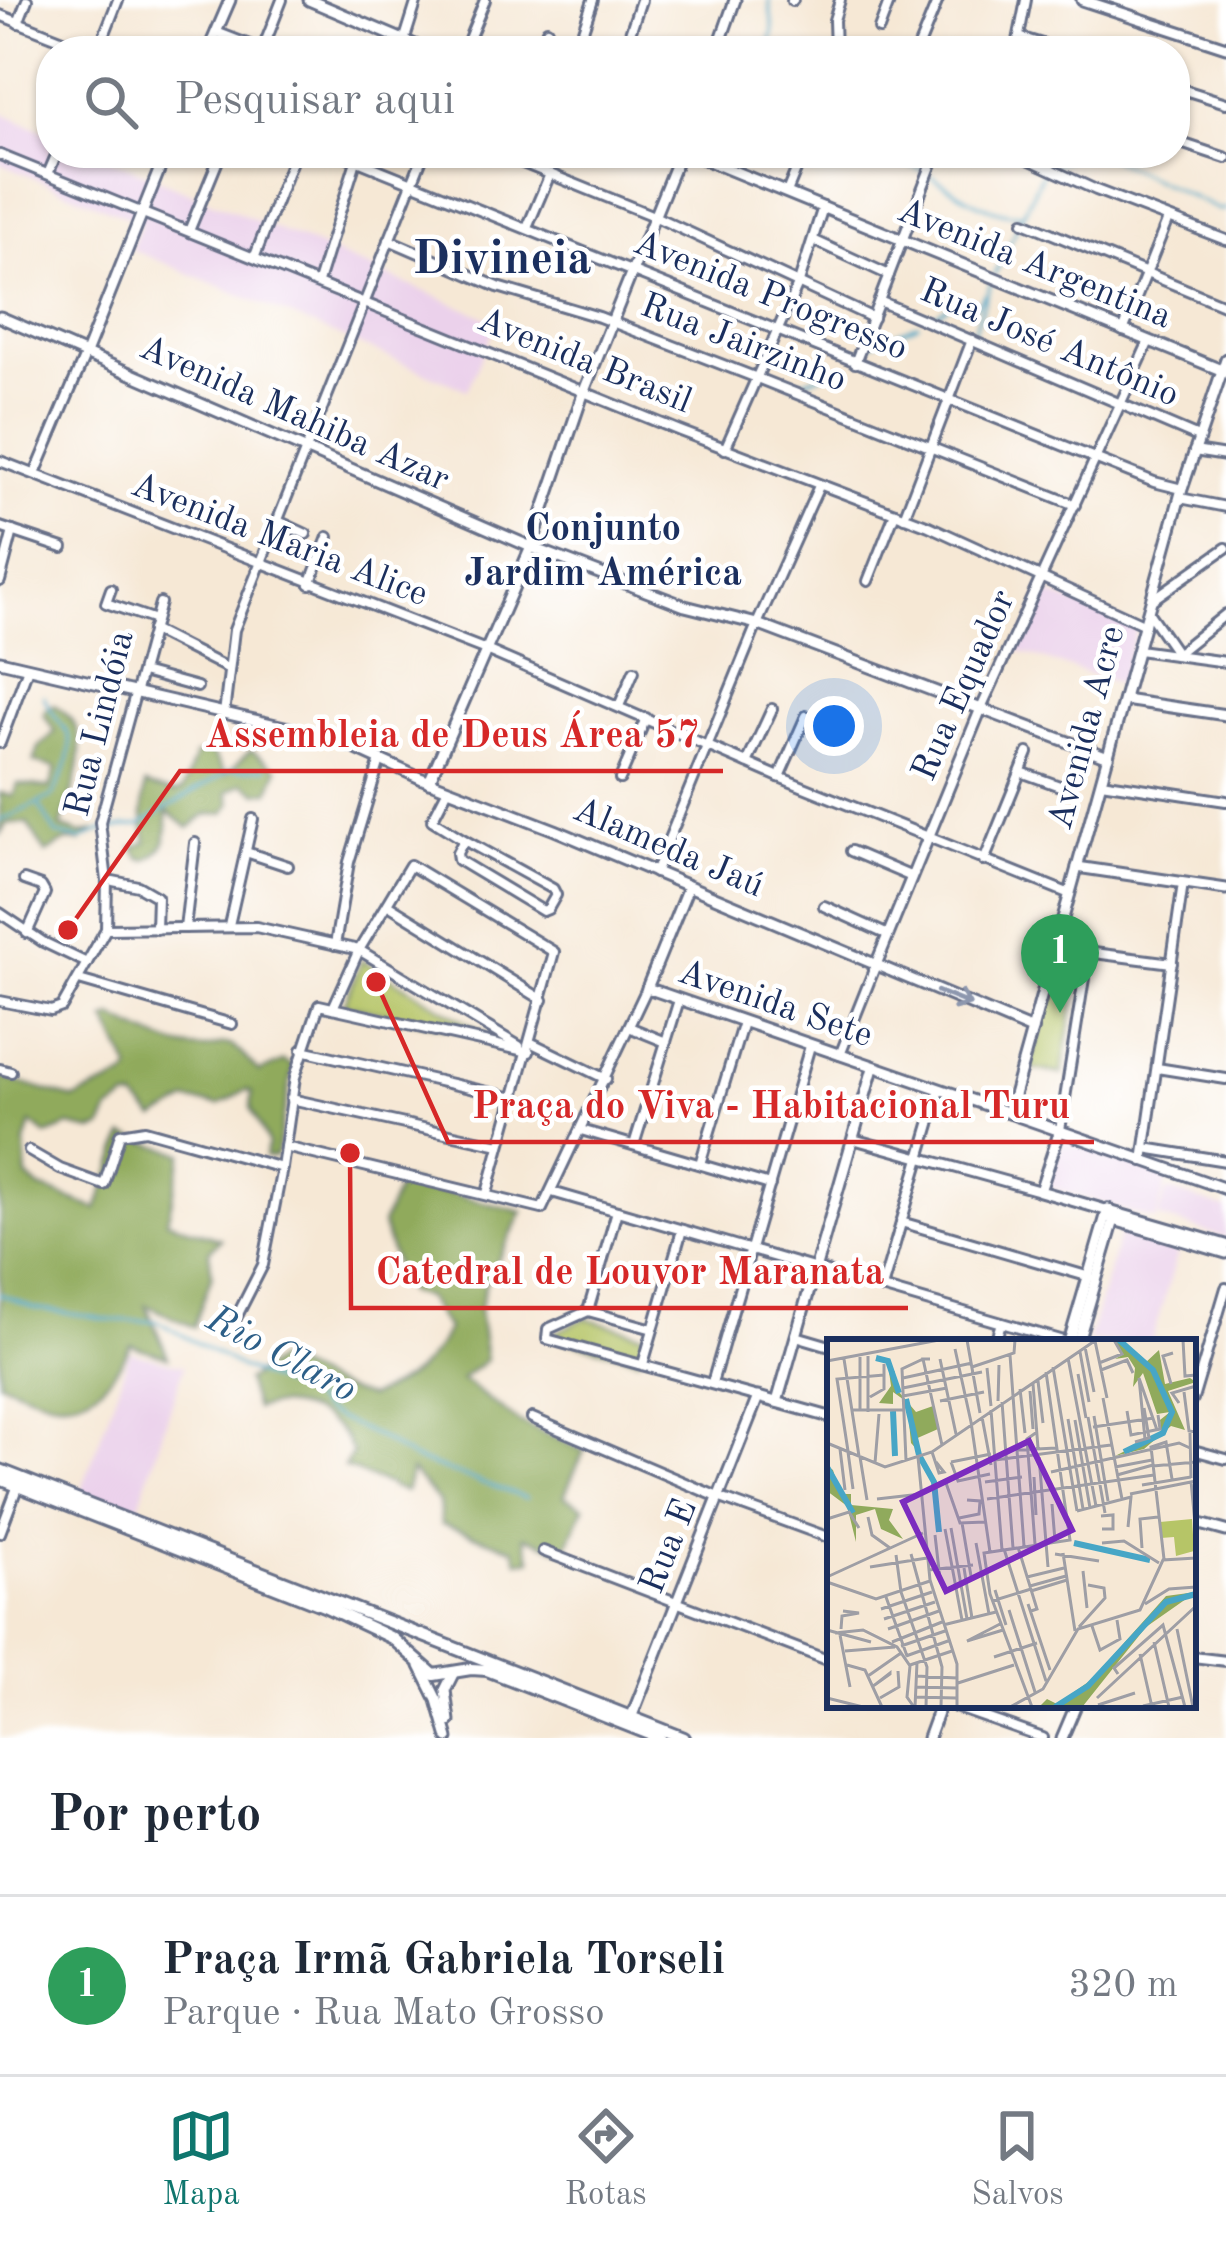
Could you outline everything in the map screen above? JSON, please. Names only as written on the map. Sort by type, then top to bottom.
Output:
[{"type":"main road","points":[[0,1474],[324,1606],[392,1638],[419,1665],[439,1676],[487,1670],[660,1738]]},
{"type":"main road","points":[[0,1474],[157,1528],[684,1738]]},
{"type":"main road","points":[[419,1665],[418,1649],[431,1640]]},
{"type":"main road","points":[[454,1672],[459,1664],[455,1650]]},
{"type":"street","points":[[18,23],[27,0]]},
{"type":"street","points":[[101,36],[118,0]]},
{"type":"street","points":[[214,36],[230,0]]},
{"type":"street","points":[[269,36],[282,0]]},
{"type":"street","points":[[309,0],[383,36]]},
{"type":"street","points":[[406,36],[417,0]]},
{"type":"street","points":[[470,36],[485,0]]},
{"type":"street","points":[[581,36],[593,0]]},
{"type":"street","points":[[629,36],[640,0]]},
{"type":"street","points":[[835,36],[840,0]]},
{"type":"street","points":[[879,28],[890,0]]},
{"type":"street","points":[[923,36],[938,0]]},
{"type":"street","points":[[1019,36],[1026,0]]},
{"type":"street","points":[[1082,0],[1226,47]]},
{"type":"street","points":[[722,36],[735,1]]},
{"type":"street","points":[[0,15],[53,36]]},
{"type":"street","points":[[544,36],[547,30]]},
{"type":"street","points":[[216,32],[226,36]]},
{"type":"street","points":[[1190,92],[1226,103]]},
{"type":"street","points":[[1190,146],[1226,158]]},
{"type":"street","name":"Avenida Brasil","points":[[0,155],[724,449],[899,515],[1144,625]]},
{"type":"street","points":[[48,174],[51,168]]},
{"type":"street","points":[[35,474],[160,168]]},
{"type":"street","points":[[189,231],[215,168]]},
{"type":"street","points":[[255,256],[289,168]]},
{"type":"street","points":[[318,282],[354,168]]},
{"type":"street","name":"Avenida Progresso","points":[[376,168],[1181,494],[1226,507]]},
{"type":"street","points":[[224,716],[234,630],[418,168]]},
{"type":"street","name":"Rua José Antônio","points":[[536,168],[656,217],[873,318]]},
{"type":"street","points":[[429,782],[531,547],[584,391],[674,168]]},
{"type":"street","name":"Avenida Argentina","points":[[726,168],[1123,331],[1225,367]]},
{"type":"street","points":[[788,193],[797,168]]},
{"type":"street","points":[[855,363],[930,168]]},
{"type":"street","points":[[1051,168],[1226,240]]},
{"type":"street","points":[[527,228],[550,174]]},
{"type":"street","points":[[724,449],[799,282],[823,207]]},
{"type":"street","points":[[1123,331],[1168,219]]},
{"type":"street","points":[[1024,223],[1226,306]]},
{"type":"street","name":"Rua Jairzinho","points":[[389,240],[498,287],[614,323],[1075,505]]},
{"type":"street","points":[[813,240],[889,275]]},
{"type":"street","name":"Rua José Antônio","points":[[879,301],[1198,436]]},
{"type":"street","name":"Avenida Mahiba Azar","points":[[0,316],[531,547],[685,606],[757,624],[1108,758]]},
{"type":"street","points":[[868,581],[931,446],[972,340]]},
{"type":"street","name":"Rua Equador","points":[[839,1056],[980,711],[1149,341]]},
{"type":"street","name":"Avenida Acre","points":[[1009,1113],[1181,494],[1225,367]]},
{"type":"street","points":[[1194,451],[1226,456]]},
{"type":"street","name":"Avenida Maria Alice","points":[[0,460],[485,650],[779,778],[1070,894]]},
{"type":"street","points":[[655,873],[819,486]]},
{"type":"street","points":[[278,521],[306,534]]},
{"type":"street","points":[[0,527],[64,548]]},
{"type":"street","points":[[0,581],[13,531]]},
{"type":"street","points":[[310,584],[328,538]]},
{"type":"street","points":[[1175,653],[1150,606],[1226,548]]},
{"type":"street","points":[[111,589],[106,604],[153,625],[219,667],[229,668]]},
{"type":"street","name":"Rua Lindóia","points":[[106,929],[107,880],[100,822],[160,603]]},
{"type":"street","points":[[1175,653],[1226,614]]},
{"type":"street","points":[[1138,650],[1226,662]]},
{"type":"street","name":"Alameda Jaú","points":[[0,662],[323,735],[429,782],[626,855],[655,873],[1032,1030]]},
{"type":"street","points":[[0,743],[28,668]]},
{"type":"street","points":[[620,706],[634,671]]},
{"type":"street","points":[[142,672],[197,687]]},
{"type":"street","points":[[1124,700],[1226,715]]},
{"type":"street","points":[[747,763],[772,709]]},
{"type":"street","points":[[779,778],[806,716]]},
{"type":"street","points":[[620,779],[646,718]]},
{"type":"street","points":[[984,861],[1028,753]]},
{"type":"street","points":[[335,945],[349,862],[380,760]]},
{"type":"street","points":[[1021,772],[1068,789]]},
{"type":"street","points":[[1101,782],[1226,801]]},
{"type":"street","points":[[448,789],[432,820],[556,892],[548,909],[458,860],[464,840]]},
{"type":"street","points":[[229,925],[253,819]]},
{"type":"street","points":[[185,928],[194,843]]},
{"type":"street","points":[[850,851],[912,877]]},
{"type":"street","points":[[247,852],[288,866]]},
{"type":"street","points":[[333,1008],[358,950],[410,865],[552,950],[554,958],[530,1048],[487,1193]]},
{"type":"street","points":[[1077,867],[1226,889]]},
{"type":"street","points":[[24,880],[45,893],[27,933]]},
{"type":"street","points":[[113,881],[138,886],[158,897],[157,929]]},
{"type":"street","points":[[1143,1161],[1184,883]]},
{"type":"street","points":[[285,1147],[544,1208],[647,988],[688,887]]},
{"type":"street","points":[[387,904],[542,1000]]},
{"type":"street","points":[[824,907],[888,935]]},
{"type":"street","points":[[0,914],[87,963]]},
{"type":"street","points":[[0,1000],[56,1010],[67,1002],[106,929],[229,925],[277,931],[358,950],[530,1048],[606,1079]]},
{"type":"street","points":[[1055,948],[1172,963]]},
{"type":"street","points":[[1040,1191],[1060,1130],[1088,953]]},
{"type":"street","points":[[79,980],[232,1024]]},
{"type":"street","name":"Avenida Sete","points":[[647,988],[1226,1189]]},
{"type":"street","points":[[634,1145],[679,1000]]},
{"type":"street","points":[[236,1318],[263,1265],[291,1099],[317,1006],[530,1048]]},
{"type":"street","points":[[700,1165],[742,1022]]},
{"type":"street","points":[[629,1028],[666,1042]]},
{"type":"street","points":[[712,1383],[810,1046]]},
{"type":"street","points":[[302,1050],[514,1098]]},
{"type":"street","points":[[777,1402],[873,1068]]},
{"type":"street","points":[[1156,1068],[1226,1079]]},
{"type":"street","points":[[0,1069],[11,1072]]},
{"type":"street","points":[[882,1288],[940,1090]]},
{"type":"street","points":[[291,1099],[501,1145]]},
{"type":"street","points":[[29,1151],[104,1185],[120,1134],[128,1130],[145,1130],[282,1168]]},
{"type":"street","points":[[581,1130],[770,1185]]},
{"type":"street","points":[[853,1139],[1226,1249]]},
{"type":"street","points":[[1145,1148],[1226,1161]]},
{"type":"street","points":[[552,1192],[1060,1339]]},
{"type":"street","points":[[588,1311],[617,1211]]},
{"type":"street","points":[[1072,1339],[1111,1215]]},
{"type":"street","points":[[901,1222],[1092,1278]]},
{"type":"street","points":[[643,1364],[682,1230]]},
{"type":"street","points":[[1196,1380],[1226,1288]]},
{"type":"street","points":[[653,1329],[588,1311],[548,1329],[547,1339],[827,1416]]},
{"type":"street","points":[[996,1339],[1001,1323]]},
{"type":"street","points":[[796,1336],[827,1345]]},
{"type":"street","name":"Rua E","points":[[631,1718],[758,1397]]},
{"type":"street","points":[[532,1418],[718,1497],[827,1537]]},
{"type":"street","points":[[1196,1451],[1226,1459]]},
{"type":"street","points":[[0,1533],[18,1485]]},
{"type":"street","points":[[1196,1523],[1226,1532]]},
{"type":"street","points":[[542,1551],[827,1660]]},
{"type":"street","points":[[1196,1657],[1226,1661]]},
{"type":"street","points":[[419,1665],[450,1738]]},
{"type":"street","points":[[450,1738],[445,1697],[454,1672]]},
{"type":"street","points":[[928,1738],[943,1708]]},
{"type":"street","points":[[954,1708],[1043,1738]]},
{"type":"street","points":[[1062,1738],[1075,1708]]},
{"type":"shaded area","points":[[0,112],[36,128],[36,168],[132,168],[497,322],[467,390],[131,249],[142,223],[0,164]]},
{"type":"shaded area","points":[[1044,592],[1137,627],[1120,684],[1015,650]]},
{"type":"shaded area","points":[[1064,1138],[1168,1175],[1156,1220],[1047,1186]]},
{"type":"shaded area","points":[[1167,1190],[1226,1209],[1226,1238],[1158,1217]]},
{"type":"shaded area","points":[[1120,1233],[1178,1253],[1152,1339],[1089,1339]]},
{"type":"shaded area","points":[[130,1352],[184,1366],[135,1517],[80,1495]]},
{"type":"green space","points":[[54,705],[68,716],[80,745],[61,827],[80,834],[91,832],[80,842],[67,841],[46,853],[27,823],[7,823],[0,834],[0,793],[13,796],[18,784],[50,788],[56,768],[34,762],[39,747],[55,732],[44,715]]},
{"type":"green space","points":[[251,750],[278,769],[270,791],[258,793],[243,783],[227,792],[231,803],[225,813],[205,815],[189,828],[167,811],[163,845],[146,860],[140,858],[133,848],[147,842],[145,785],[174,793],[183,790],[195,755],[211,752],[226,774]]},
{"type":"green space","points":[[1062,954],[1073,956],[1079,969],[1062,1074],[1029,1068]]},
{"type":"green space","points":[[362,960],[492,1038],[344,1004]]},
{"type":"green space","points":[[113,1017],[184,1047],[228,1044],[259,1072],[284,1061],[293,1066],[276,1156],[270,1158],[265,1156],[268,1143],[247,1090],[219,1105],[188,1101],[155,1119],[136,1100],[127,1099],[110,1111],[102,1128],[92,1131],[69,1126],[46,1135],[31,1123],[25,1143],[27,1177],[40,1188],[97,1209],[124,1136],[183,1153],[167,1221],[221,1239],[209,1251],[212,1275],[194,1327],[146,1305],[168,1357],[131,1345],[111,1376],[93,1392],[70,1401],[50,1400],[0,1382],[0,1077],[74,1099],[126,1077],[131,1071],[106,1020]]},
{"type":"green space","points":[[401,1181],[523,1212],[486,1283],[479,1310],[486,1360],[461,1379],[519,1422],[584,1451],[564,1496],[584,1507],[565,1551],[524,1536],[531,1560],[518,1561],[514,1549],[441,1524],[439,1502],[411,1471],[405,1492],[344,1467],[352,1454],[346,1440],[325,1419],[283,1405],[255,1409],[246,1381],[276,1360],[369,1397],[416,1371],[441,1342],[447,1329],[425,1297],[408,1293],[402,1286],[382,1224]]},
{"type":"green space","points":[[586,1318],[646,1335],[639,1359],[552,1334]]},
{"type":"waterway","points":[[769,0],[772,36]]},
{"type":"waterway","points":[[917,168],[924,171]]},
{"type":"waterway","points":[[1131,168],[1219,210],[1226,209]]},
{"type":"waterway","points":[[995,274],[1044,169]]},
{"type":"waterway","points":[[932,176],[986,207],[1020,214]]},
{"type":"waterway","points":[[973,332],[991,283]]},
{"type":"waterway","points":[[931,317],[951,304],[975,306],[985,294]]},
{"type":"waterway","points":[[866,346],[918,324]]},
{"type":"waterway","points":[[791,384],[840,370]]},
{"type":"waterway","points":[[0,821],[53,796],[67,763],[69,737],[44,696]]},
{"type":"waterway","points":[[39,805],[56,834],[81,840],[99,831],[139,825],[230,770],[266,768]]},
{"type":"waterway","name":"Rio Claro","points":[[0,1294],[35,1308],[110,1320],[157,1321],[240,1367],[308,1396],[323,1411],[413,1459],[526,1498]]},
{"type":"place","name":"Assembleia de Deus Área 57","points":[[68,930]]},
{"type":"place","name":"Praça do Viva - Habitacional Turu","points":[[376,982]]},
{"type":"place","name":"Praça Irmã Gabriela Torseli","points":[[1060,1013]]},
{"type":"place","name":"Catedral de Louvor Maranata","points":[[350,1153]]},
{"type":"district","name":"Divineia","points":[[502,260]]},
{"type":"district","name":"Conjunto Jardim América","points":[[603,552]]}]
